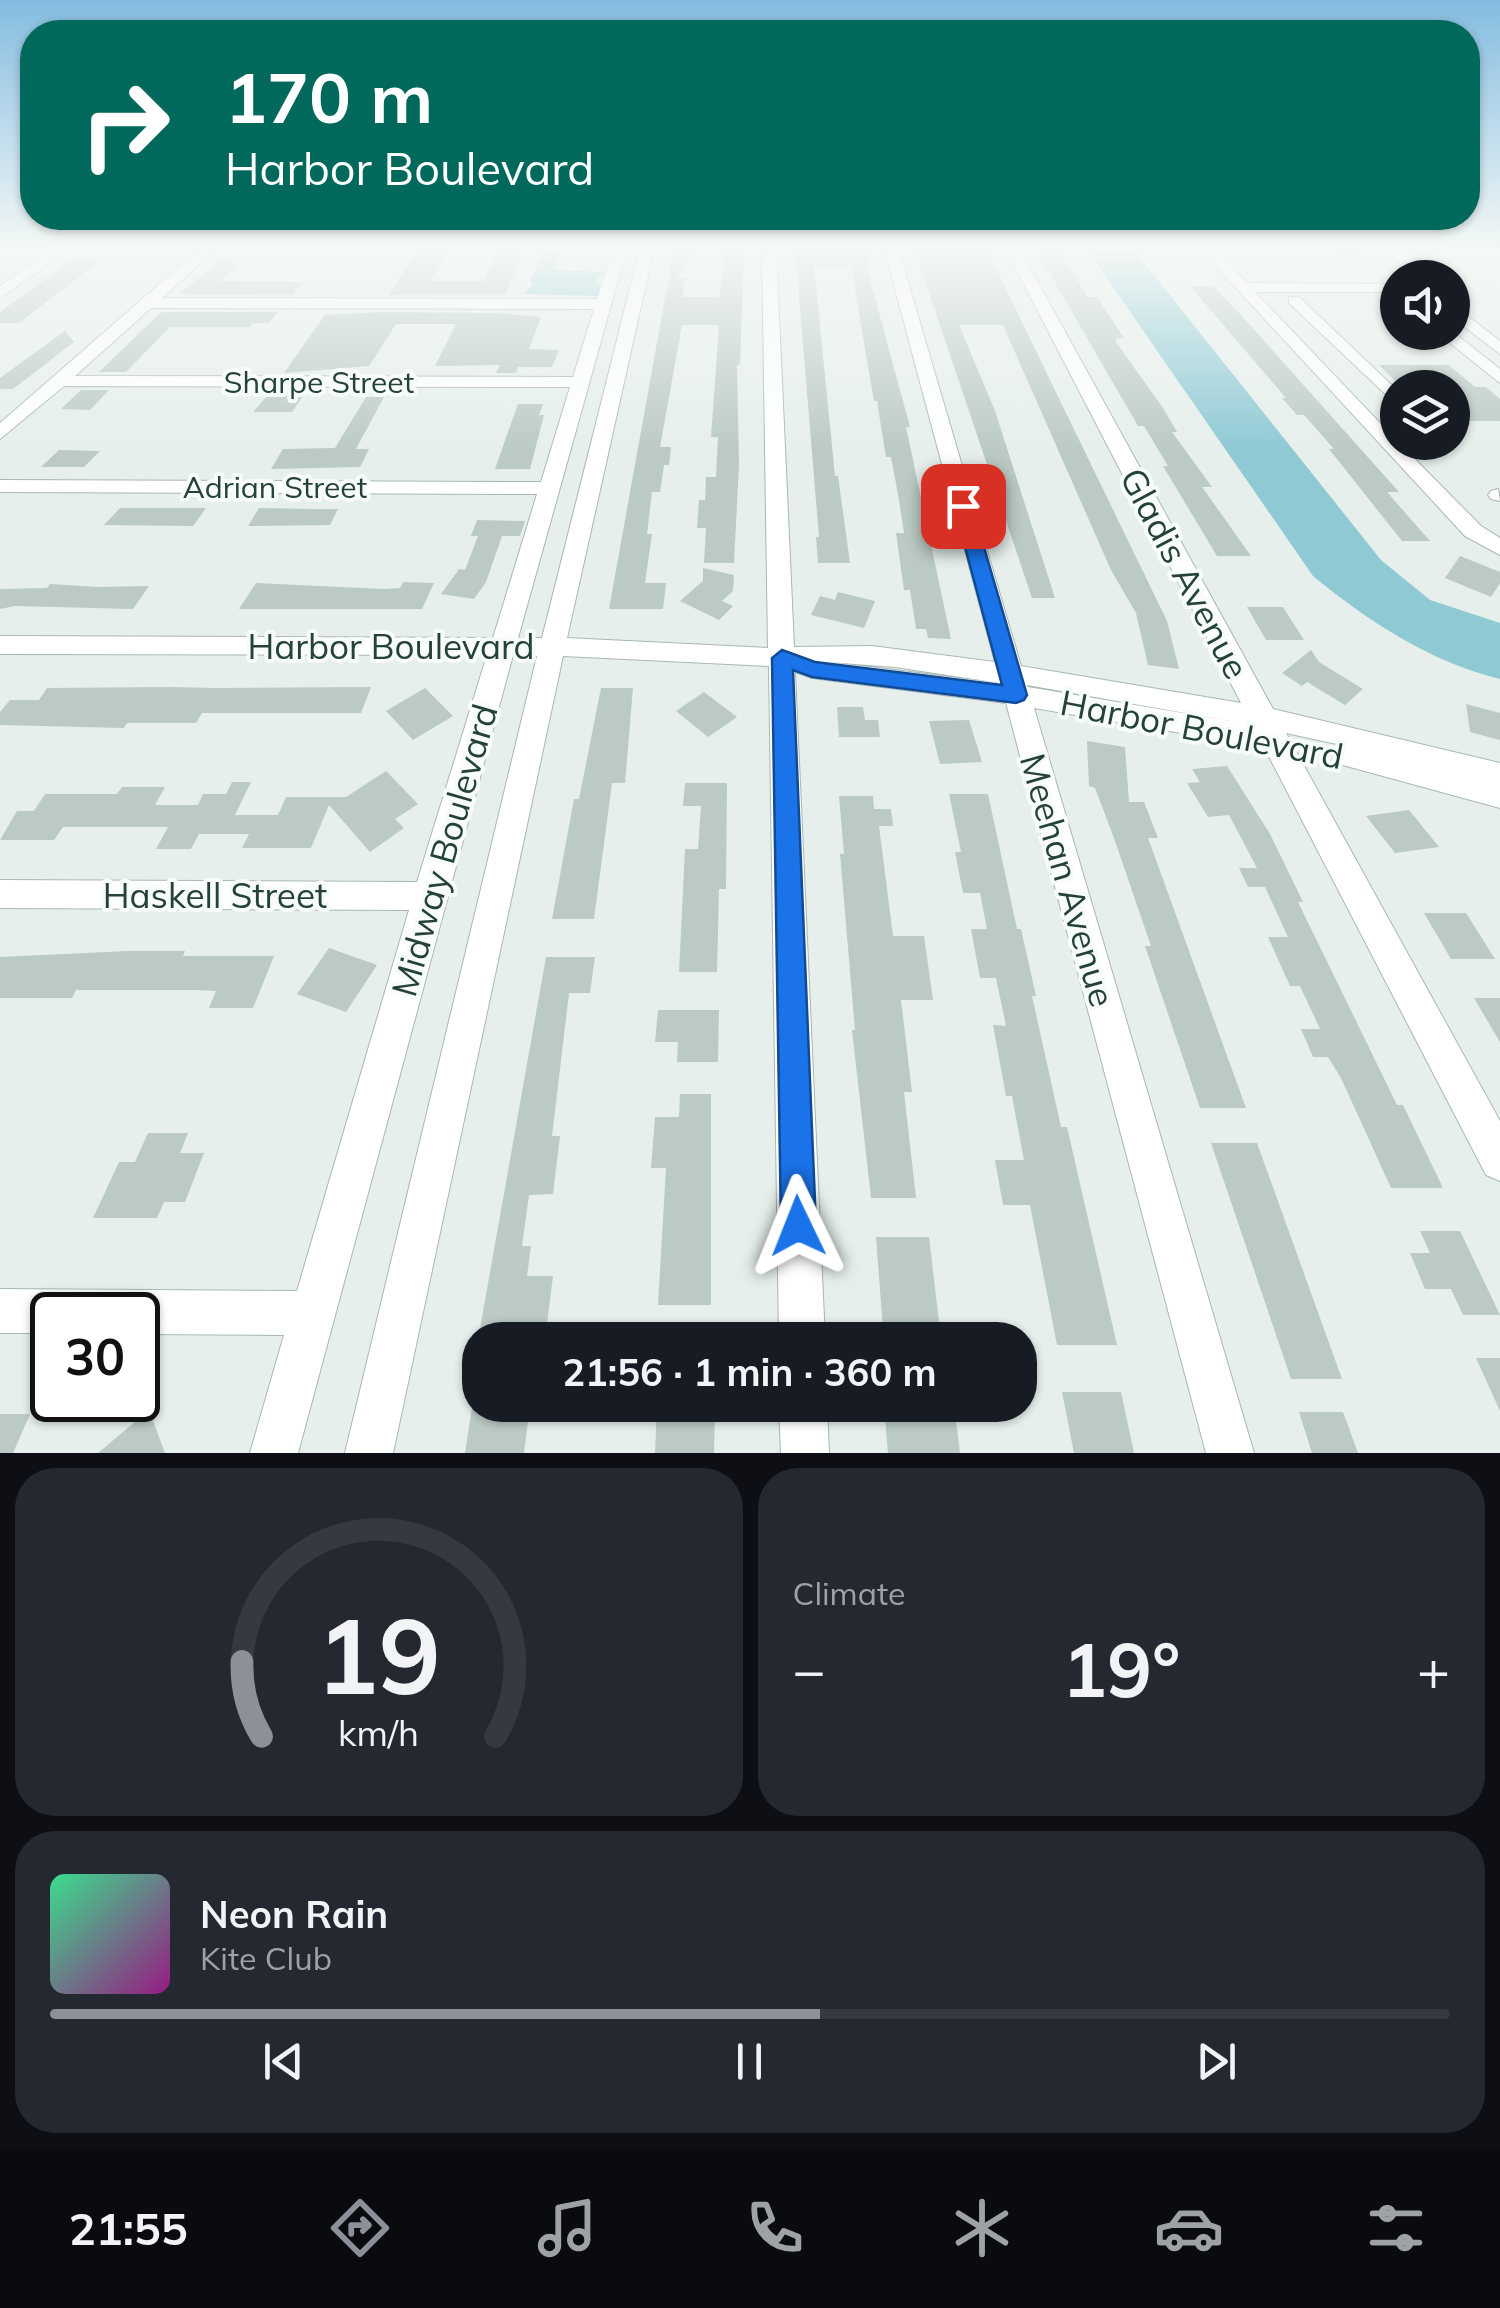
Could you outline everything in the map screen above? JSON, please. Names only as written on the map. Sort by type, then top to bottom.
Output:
[{"type":"street","points":[[0,433],[133,316]]},
{"type":"street","name":"Midway Boulevard","points":[[274,1453],[430,896],[600,316]]},
{"type":"street","name":"Midway Boulevard","points":[[369,1453],[552,647],[632,316]]},
{"type":"street","points":[[772,316],[801,1322]]},
{"type":"street","name":"Meehan Avenue","points":[[910,316],[1230,1453]]},
{"type":"street","name":"Gladis Avenue","points":[[1048,316],[1500,1161]]},
{"type":"street","points":[[1270,316],[1473,531],[1500,548]]},
{"type":"street","points":[[1310,316],[1380,384]]},
{"type":"street","points":[[1470,325],[1500,349]]},
{"type":"street","points":[[1466,350],[1500,378]]},
{"type":"street","name":"Sharpe Street","points":[[59,381],[580,382]]},
{"type":"street","points":[[1366,417],[1380,417]]},
{"type":"street","name":"Adrian Street","points":[[0,486],[549,488]]},
{"type":"street","name":"Harbor Boulevard","points":[[0,645],[552,647],[782,658],[812,669],[1013,684],[1268,728],[1500,774]]},
{"type":"street","name":"Harbor Boulevard","points":[[1268,728],[1500,796]]},
{"type":"street","name":"Haskell Street","points":[[0,894],[430,896]]},
{"type":"street","points":[[0,1311],[314,1313]]},
{"type":"street","points":[[804,1422],[805,1453]]},
{"type":"water","points":[[1133,316],[1186,316],[1381,560],[1430,600],[1500,623],[1500,679],[1449,662],[1401,638],[1313,576]]},
{"type":"building","points":[[0,316],[28,316],[19,323],[0,323]]},
{"type":"building","points":[[157,316],[275,316],[268,323],[252,323],[249,327],[170,327],[126,372],[99,372]]},
{"type":"building","points":[[324,316],[541,317],[529,349],[559,350],[552,367],[518,367],[516,373],[496,373],[500,365],[435,366],[456,324],[396,324],[369,366],[284,373]]},
{"type":"building","points":[[662,316],[742,316],[737,365],[739,464],[734,563],[704,563],[706,528],[697,528],[699,500],[705,500],[706,477],[716,477],[718,437],[711,437],[719,325],[682,325],[660,447],[671,447],[669,465],[664,465],[660,492],[652,492],[647,534],[652,534],[645,583],[666,583],[663,609],[609,609]]},
{"type":"building","points":[[801,316],[819,316],[835,476],[850,563],[818,563]]},
{"type":"building","points":[[859,316],[880,316],[910,427],[906,427],[951,639],[928,638],[926,629],[916,629],[910,590],[904,590],[896,533],[904,533],[898,494],[874,401]]},
{"type":"building","points":[[937,316],[1019,316],[1167,621],[1179,669],[1148,665],[1136,613],[1111,570],[1003,325],[959,325],[995,411],[1055,598],[1032,598]]},
{"type":"building","points":[[1074,316],[1109,316],[1124,338],[1116,338],[1116,342],[1212,487],[1202,487],[1251,556],[1217,556],[1163,466],[1168,466],[1144,426],[1138,426]]},
{"type":"building","points":[[1216,316],[1242,316],[1399,492],[1387,492],[1430,541],[1402,541],[1329,449],[1334,449],[1304,415],[1297,415],[1282,398],[1286,398]]},
{"type":"building","points":[[65,331],[74,342],[13,389],[0,389],[0,378]]},
{"type":"building","points":[[1379,365],[1449,365],[1455,370],[1384,370]]},
{"type":"building","points":[[1470,383],[1486,387],[1500,399],[1500,421],[1470,421]]},
{"type":"building","points":[[81,390],[109,390],[90,410],[61,409]]},
{"type":"building","points":[[272,390],[307,390],[292,412],[253,412]]},
{"type":"building","points":[[366,397],[384,397],[356,449],[369,449],[360,467],[271,469],[283,449],[335,448]]},
{"type":"building","points":[[518,404],[543,404],[539,415],[544,415],[530,469],[495,469]]},
{"type":"building","points":[[59,450],[100,451],[84,467],[41,467]]},
{"type":"building","points":[[120,508],[206,508],[193,526],[104,525]]},
{"type":"building","points":[[259,508],[338,509],[330,525],[248,526]]},
{"type":"building","points":[[477,520],[525,521],[520,536],[502,536],[486,582],[474,599],[441,594],[459,569],[465,570],[478,536],[471,536]]},
{"type":"building","points":[[1460,556],[1500,572],[1500,583],[1491,597],[1445,578]]},
{"type":"building","points":[[703,568],[734,575],[733,591],[722,601],[733,606],[719,620],[680,601],[703,581]]},
{"type":"building","points":[[403,582],[434,583],[422,609],[239,609],[256,583],[383,589],[400,588]]},
{"type":"building","points":[[50,584],[149,586],[133,609],[0,609],[0,589],[47,588]]},
{"type":"building","points":[[838,592],[875,601],[864,628],[811,615],[820,596],[835,600]]},
{"type":"building","points":[[1247,607],[1283,607],[1304,640],[1266,640]]},
{"type":"building","points":[[1311,650],[1319,662],[1363,689],[1345,705],[1307,682],[1302,686],[1282,673]]},
{"type":"building","points":[[371,687],[361,713],[202,713],[196,723],[127,723],[124,728],[0,725],[0,712],[10,700],[39,700],[47,688]]},
{"type":"building","points":[[425,688],[453,716],[413,740],[386,711]]},
{"type":"building","points":[[601,688],[633,688],[625,783],[612,783],[594,919],[552,919],[574,799],[579,799]]},
{"type":"building","points":[[704,692],[737,717],[708,737],[676,711]]},
{"type":"building","points":[[1466,704],[1500,713],[1500,740],[1470,732]]},
{"type":"building","points":[[837,707],[863,707],[865,720],[878,720],[880,737],[839,737]]},
{"type":"building","points":[[969,720],[982,762],[940,764],[929,721]]},
{"type":"building","points":[[1087,741],[1125,747],[1129,802],[1144,802],[1158,838],[1148,838],[1246,1108],[1200,1108],[1145,946],[1151,946],[1114,838],[1095,788],[1089,786]]},
{"type":"building","points":[[1227,766],[1270,834],[1303,902],[1298,902],[1397,1105],[1403,1105],[1443,1188],[1391,1188],[1341,1078],[1328,1057],[1313,1057],[1301,1029],[1320,1029],[1300,986],[1290,986],[1268,937],[1288,937],[1265,887],[1248,887],[1239,868],[1257,868],[1229,815],[1208,817],[1187,783],[1200,782],[1192,769]]},
{"type":"building","points":[[386,771],[418,804],[395,819],[404,828],[370,852],[329,805],[311,848],[242,848],[249,834],[199,834],[191,849],[156,849],[168,827],[63,827],[54,840],[0,840],[17,811],[34,811],[45,794],[117,794],[122,787],[165,787],[155,805],[198,805],[203,794],[226,794],[232,782],[251,782],[235,815],[278,815],[286,797],[346,797]]},
{"type":"building","points":[[685,783],[727,783],[726,889],[719,889],[717,972],[679,972],[685,849],[698,849],[701,806],[683,806]]},
{"type":"building","points":[[949,794],[988,794],[1036,996],[1032,996],[1061,1127],[1067,1127],[1117,1345],[1057,1345],[1030,1205],[1003,1205],[995,1160],[1024,1160],[1012,1096],[1006,1096],[993,1025],[1006,1026],[996,978],[980,978],[971,929],[987,929],[980,893],[963,893],[955,852],[961,852]]},
{"type":"building","points":[[839,796],[873,796],[874,809],[891,809],[893,826],[879,826],[893,936],[924,936],[933,1000],[901,1000],[912,1092],[904,1092],[916,1198],[871,1198],[852,1030]]},
{"type":"building","points":[[1409,810],[1439,847],[1395,853],[1366,816]]},
{"type":"building","points":[[1424,913],[1466,913],[1495,959],[1451,959]]},
{"type":"building","points":[[329,948],[377,965],[346,1012],[297,994]]},
{"type":"building","points":[[185,951],[183,956],[274,956],[253,1008],[209,1008],[216,991],[197,990],[76,990],[72,998],[0,998],[0,957]]},
{"type":"building","points":[[546,957],[595,957],[590,993],[569,993],[552,1136],[560,1136],[553,1194],[529,1195],[522,1246],[531,1246],[527,1276],[553,1276],[547,1322],[481,1322]]},
{"type":"building","points":[[1474,998],[1500,998],[1500,1042]]},
{"type":"building","points":[[658,1010],[719,1010],[718,1062],[677,1062],[678,1042],[655,1042]]},
{"type":"building","points":[[680,1094],[711,1094],[711,1305],[658,1305],[666,1168],[651,1168],[655,1117],[679,1117]]},
{"type":"building","points":[[148,1133],[188,1133],[180,1153],[204,1153],[185,1202],[164,1202],[157,1218],[93,1218],[119,1162],[135,1162]]},
{"type":"building","points":[[1211,1143],[1257,1143],[1342,1379],[1291,1379]]},
{"type":"building","points":[[1420,1231],[1460,1231],[1500,1315],[1463,1315],[1451,1289],[1425,1289],[1410,1253],[1430,1253]]},
{"type":"building","points":[[876,1237],[929,1237],[939,1322],[882,1322]]},
{"type":"building","points":[[1476,1358],[1500,1358],[1500,1411]]},
{"type":"building","points":[[1062,1392],[1121,1392],[1134,1453],[1074,1453]]},
{"type":"building","points":[[1299,1412],[1343,1412],[1358,1453],[1312,1453]]},
{"type":"building","points":[[0,1414],[30,1414],[13,1453],[0,1453]]},
{"type":"building","points":[[135,1422],[153,1422],[165,1453],[98,1453]]},
{"type":"building","points":[[470,1422],[528,1422],[524,1453],[465,1453]]},
{"type":"building","points":[[656,1422],[715,1422],[714,1453],[655,1453]]},
{"type":"building","points":[[885,1422],[956,1422],[960,1453],[888,1453]]},
{"type":"route","points":[[798,1226],[782,658],[812,669],[1016,695],[963,506]]}]
